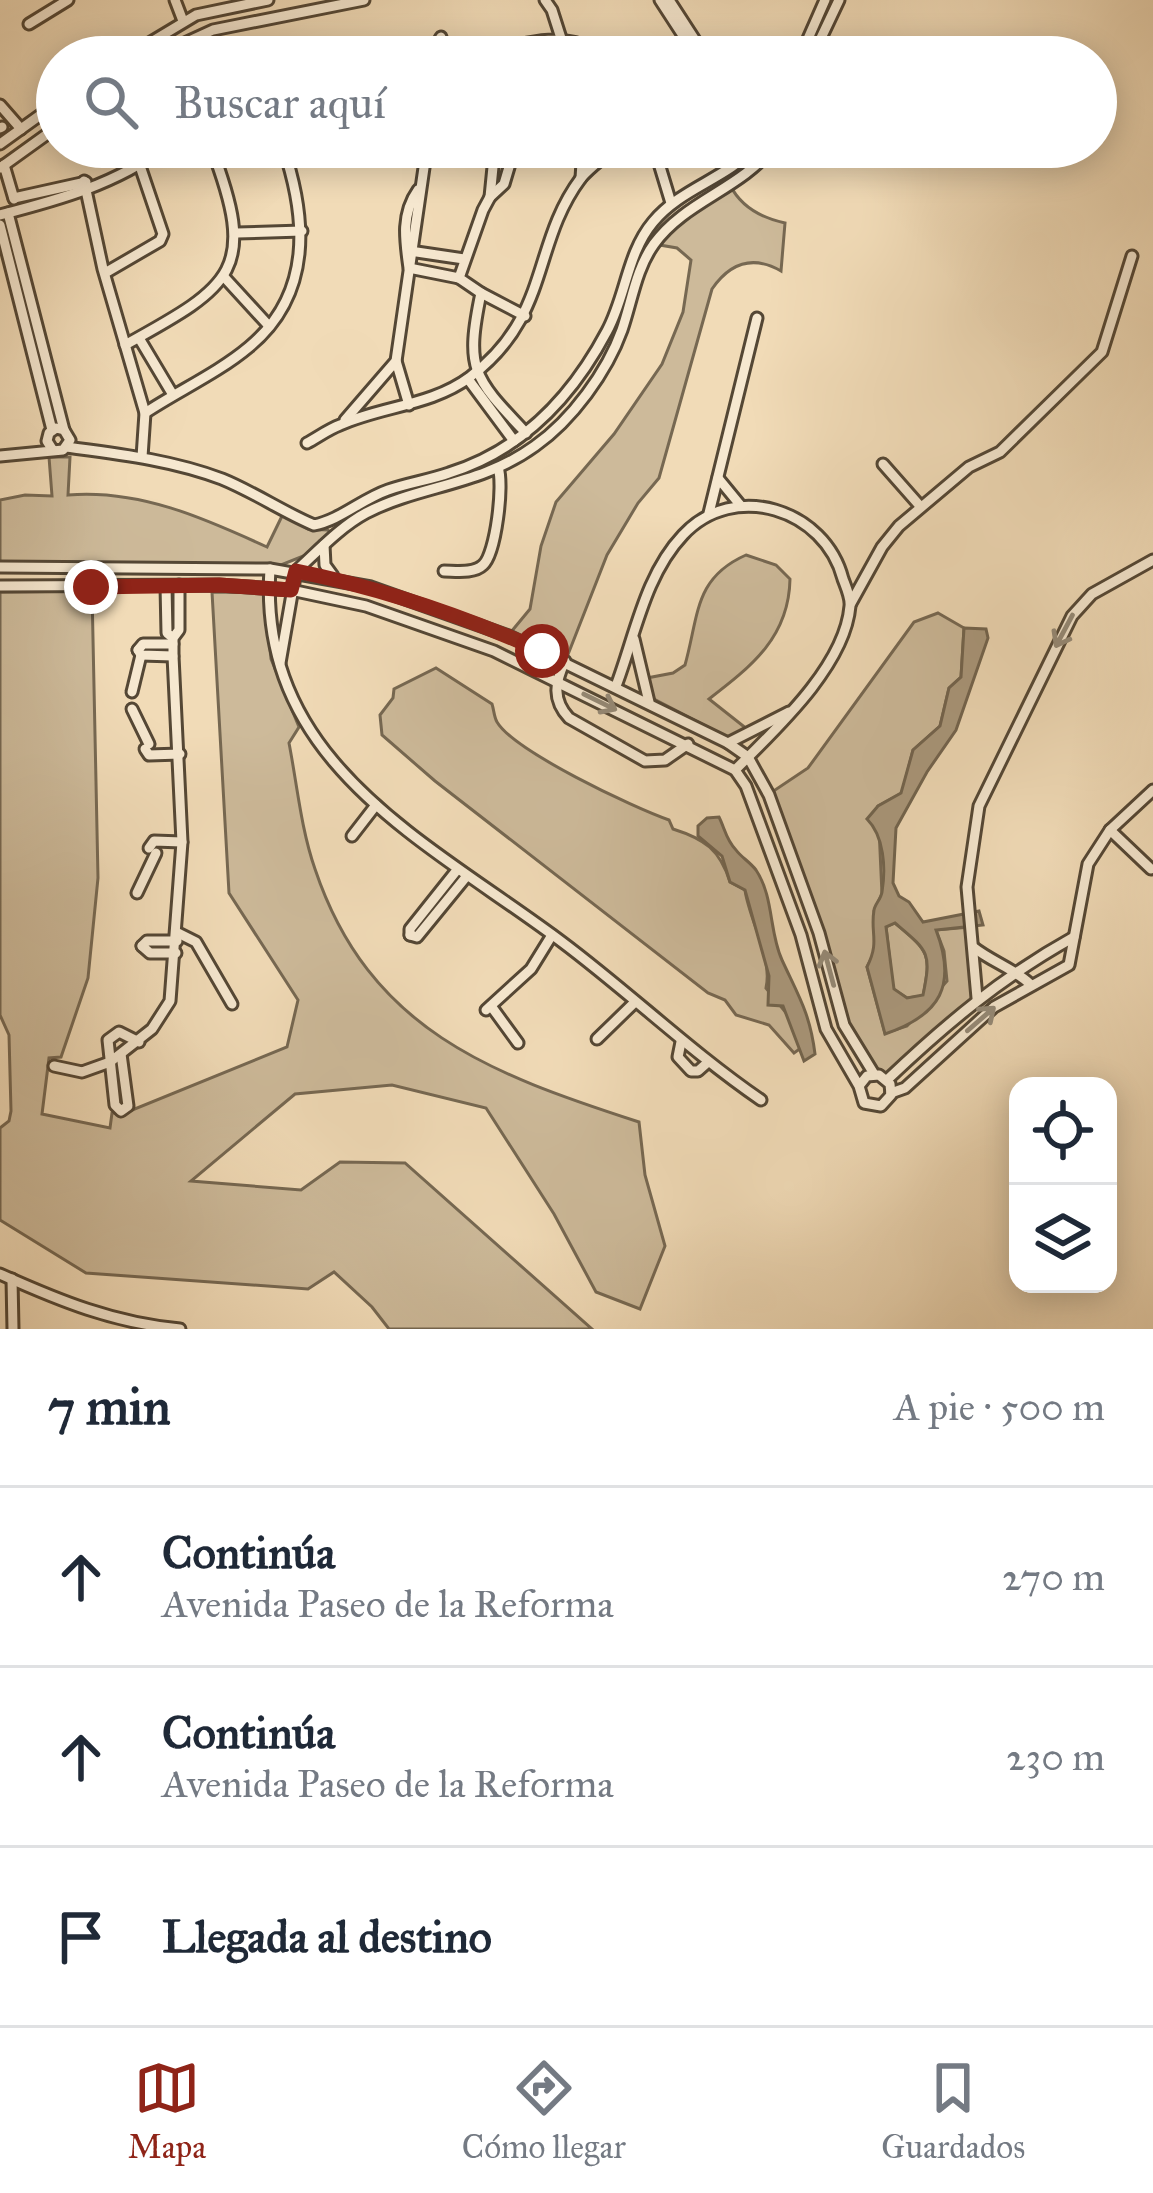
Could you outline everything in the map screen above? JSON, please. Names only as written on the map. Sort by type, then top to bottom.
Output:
[{"type":"street","points":[[40,0],[47,14]]},
{"type":"street","points":[[29,24],[68,0]]},
{"type":"street","points":[[175,0],[183,21]]},
{"type":"street","points":[[190,0],[196,15]]},
{"type":"street","points":[[160,36],[196,15],[268,0]]},
{"type":"street","points":[[200,36],[364,0]]},
{"type":"street","points":[[664,0],[690,36]]},
{"type":"street","points":[[809,36],[825,0]]},
{"type":"street","points":[[822,36],[839,0]]},
{"type":"street","points":[[551,3],[559,36]]},
{"type":"street","points":[[676,18],[684,36]]},
{"type":"street","points":[[0,105],[21,129]]},
{"type":"street","points":[[0,126],[4,141],[36,122]]},
{"type":"street","points":[[36,142],[2,166],[14,198],[8,213],[30,319],[58,430],[70,440],[67,447]]},
{"type":"street","points":[[8,213],[135,168]]},
{"type":"street","points":[[105,274],[164,234],[141,168]]},
{"type":"street","points":[[125,345],[207,295],[225,278],[237,233],[219,168]]},
{"type":"street","points":[[145,413],[250,347],[269,326],[292,281],[302,231],[299,196],[290,168]]},
{"type":"street","points":[[409,405],[396,361],[424,168]]},
{"type":"street","points":[[459,278],[490,197],[493,168]]},
{"type":"street","points":[[490,197],[504,184],[509,168]]},
{"type":"street","points":[[581,178],[582,168]]},
{"type":"street","points":[[307,442],[342,423],[447,392],[472,376],[525,316],[559,223],[581,178],[592,168]]},
{"type":"street","points":[[660,168],[670,202]]},
{"type":"street","points":[[0,456],[67,447],[142,457],[220,479],[318,525],[383,492],[485,459],[555,411],[589,365],[612,322],[636,248],[670,202],[732,168]]},
{"type":"street","points":[[280,663],[296,571],[366,513],[498,468],[551,433],[591,387],[620,335],[644,260],[661,236],[707,197],[754,168]]},
{"type":"street","points":[[14,198],[89,186]]},
{"type":"street","points":[[89,186],[105,274],[145,413],[142,457]]},
{"type":"street","points":[[0,225],[30,319]]},
{"type":"street","points":[[237,233],[302,231]]},
{"type":"street","points":[[410,251],[464,259]]},
{"type":"street","points":[[735,770],[799,706],[838,643],[851,603],[882,547],[920,506],[969,467],[1000,452],[1102,352],[1132,256]]},
{"type":"street","points":[[409,268],[459,278],[525,316]]},
{"type":"street","points":[[225,278],[269,326]]},
{"type":"street","points":[[481,293],[472,376],[514,441]]},
{"type":"street","points":[[709,513],[757,318]]},
{"type":"street","points":[[139,338],[173,394]]},
{"type":"street","points":[[342,423],[396,361]]},
{"type":"street","points":[[472,376],[526,433]]},
{"type":"street","points":[[52,449],[47,437],[58,430]]},
{"type":"street","points":[[883,464],[920,506]]},
{"type":"street","points":[[444,571],[474,570],[488,558],[502,486],[498,468]]},
{"type":"street","points":[[718,477],[741,506]]},
{"type":"street","points":[[616,686],[653,580],[670,550],[709,513],[741,506],[795,515],[811,526],[834,555],[851,603]]},
{"type":"street","points":[[324,545],[325,565],[338,579]]},
{"type":"street","points":[[977,998],[968,906],[979,806],[1072,616],[1092,594],[1153,560]]},
{"type":"street","points":[[0,567],[270,569],[338,579],[450,613],[565,662],[728,743],[748,757],[769,795],[819,933],[844,1025],[874,1074],[887,1080],[891,1093],[886,1103],[872,1106],[860,1098],[859,1086],[826,1029],[801,935],[746,787],[735,770],[556,680],[444,631],[366,606],[269,588],[0,586]]},
{"type":"street","points":[[43,586],[44,567]]},
{"type":"street","points":[[68,567],[68,586]]},
{"type":"street","points":[[270,569],[270,627],[280,663],[303,723],[339,771],[462,874],[552,934],[707,1063],[761,1100]]},
{"type":"street","points":[[173,646],[179,630],[179,585]]},
{"type":"street","points":[[54,1066],[82,1072],[110,1062],[139,1042],[161,1019],[170,1001],[182,847],[180,749],[166,586]]},
{"type":"street","points":[[634,640],[649,702]]},
{"type":"street","points":[[132,692],[140,645],[173,646]]},
{"type":"street","points":[[565,662],[556,680],[560,708],[569,718],[636,756],[665,760],[688,744],[694,729]]},
{"type":"street","points":[[728,743],[799,706]]},
{"type":"street","points":[[132,709],[149,744],[180,749]]},
{"type":"street","points":[[891,1093],[905,1088],[994,1007],[1066,968],[1088,864],[1110,830],[1153,790]]},
{"type":"street","points":[[352,836],[376,805]]},
{"type":"street","points":[[1110,830],[1151,869]]},
{"type":"street","points":[[137,892],[156,853],[148,848],[152,842],[182,847]]},
{"type":"street","points":[[462,874],[417,937],[410,935],[410,929],[462,874]]},
{"type":"street","points":[[518,1043],[489,1008],[531,969],[552,934]]},
{"type":"street","points":[[887,1080],[977,998],[1074,937]]},
{"type":"street","points":[[177,942],[196,942],[232,1004]]},
{"type":"street","points":[[973,947],[1030,984]]},
{"type":"street","points":[[597,1040],[634,1003]]},
{"type":"street","points":[[121,1054],[126,1110],[117,1110],[115,1105],[110,1036],[119,1032],[139,1042]]},
{"type":"street","points":[[859,1086],[874,1074]]},
{"type":"street","points":[[0,1274],[93,1314],[180,1329]]},
{"type":"street","points":[[12,1280],[13,1329]]},
{"type":"street","points":[[14,1307],[32,1288]]},
{"type":"shaded area","points":[[730,185],[753,210],[785,223],[781,271],[761,263],[743,264],[726,273],[712,289],[659,478],[607,555],[567,657],[511,632],[530,609],[541,546],[556,502],[614,434],[662,364],[683,312],[691,260],[677,248],[654,244]]},
{"type":"shaded area","points":[[49,457],[70,457],[68,495],[146,501],[267,547],[283,514],[308,529],[331,534],[311,553],[281,565],[0,562],[0,500],[52,496]]},
{"type":"shaded area","points":[[746,555],[776,565],[790,579],[775,634],[753,662],[709,699],[747,729],[729,738],[652,698],[647,678],[673,673],[685,665],[708,587],[729,564]]},
{"type":"shaded area","points":[[92,591],[98,878],[88,978],[61,1057],[49,1058],[42,1114],[110,1128],[112,1113],[125,1113],[287,1047],[298,1000],[229,893],[212,592],[264,593],[271,659],[299,727],[289,743],[306,838],[338,924],[368,970],[402,1007],[442,1038],[534,1085],[639,1122],[645,1175],[665,1246],[640,1309],[596,1292],[554,1214],[486,1108],[392,1085],[295,1094],[191,1181],[301,1190],[340,1162],[405,1163],[592,1329],[389,1329],[334,1272],[308,1289],[86,1273],[0,1220],[0,1128],[9,1121],[11,1111],[9,1035],[0,1015],[0,592]]},
{"type":"shaded area","points":[[938,613],[964,628],[961,677],[949,688],[940,726],[913,750],[902,793],[878,806],[882,894],[874,911],[877,947],[867,967],[885,1033],[907,1026],[947,981],[936,930],[970,927],[977,997],[887,1079],[879,1075],[844,1022],[769,794],[808,768],[914,622]]},
{"type":"shaded area","points":[[964,628],[986,629],[988,638],[956,730],[896,828],[893,883],[923,922],[979,911],[983,925],[936,930],[945,967],[939,996],[920,1017],[885,1034],[867,967],[883,863],[877,834],[867,819],[878,806],[901,793],[913,750],[940,726],[949,688],[961,677]],"holes":[[[895,923],[925,953],[923,995],[907,998],[894,989],[886,927]]]},
{"type":"shaded area","points":[[436,668],[492,704],[497,722],[526,748],[669,820],[673,829],[710,847],[730,882],[745,890],[766,964],[766,988],[791,1019],[801,1048],[794,1053],[769,1025],[736,1015],[725,1000],[708,993],[382,735],[380,715],[394,689]]},
{"type":"shaded area","points":[[719,817],[730,842],[756,870],[766,892],[778,949],[810,1027],[815,1054],[804,1061],[783,1006],[768,1005],[769,976],[745,890],[730,882],[722,856],[698,836],[698,826],[707,818]]},
{"type":"shaded area","points":[[895,923],[925,954],[923,996],[907,998],[893,989],[886,927]]},
{"type":"route","points":[[91,587],[219,585],[291,590],[296,571],[371,587],[542,651]]}]
